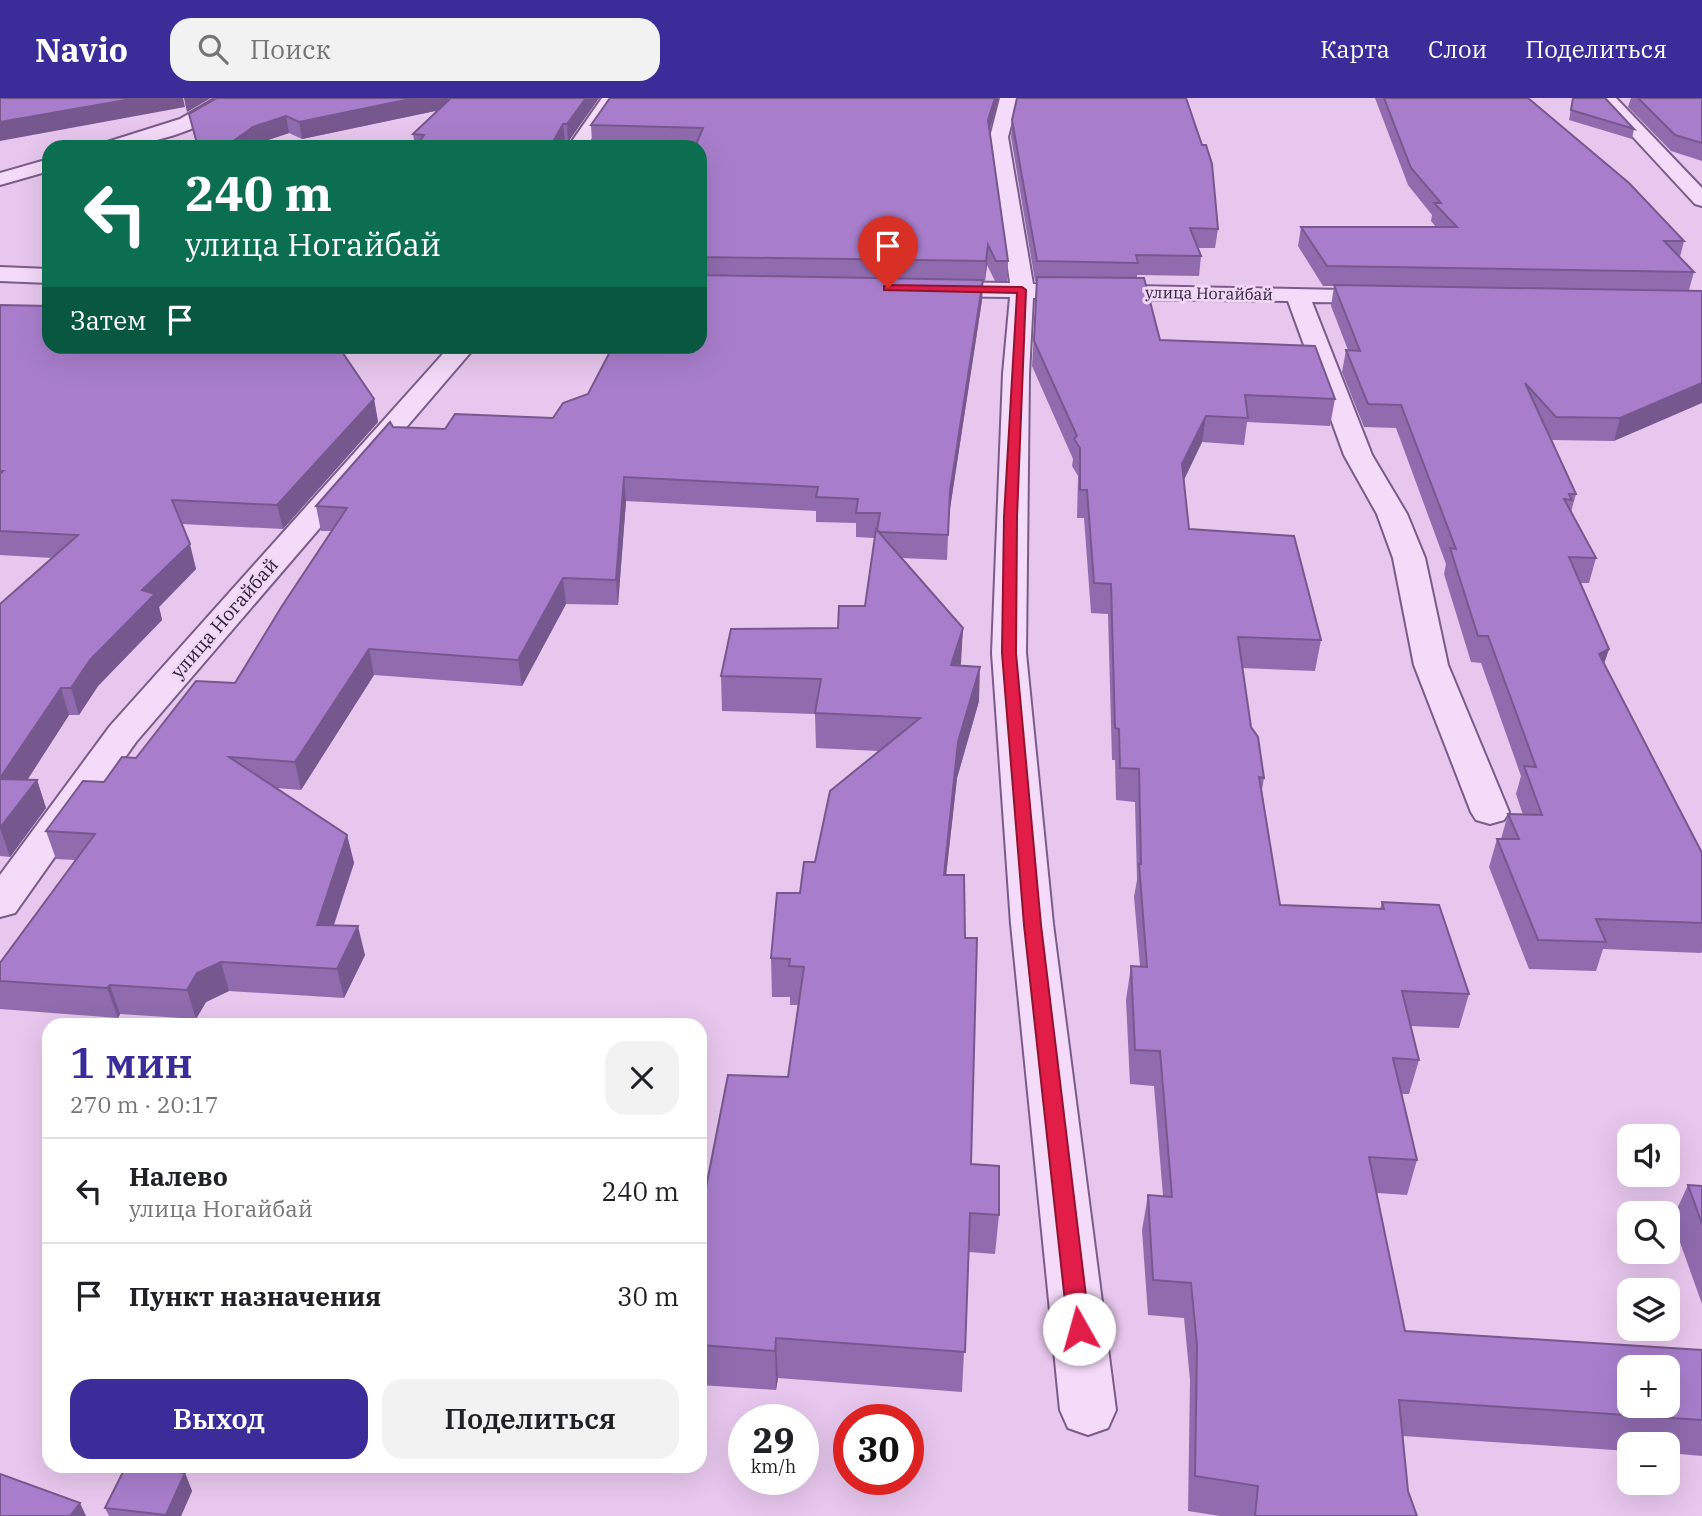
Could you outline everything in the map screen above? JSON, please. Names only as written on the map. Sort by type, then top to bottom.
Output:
[{"type":"street","points":[[134,140],[203,117],[226,98]]},
{"type":"street","points":[[583,140],[611,98]]},
{"type":"street","points":[[1010,98],[999,137],[1022,290],[1010,517],[1009,653],[1032,925],[1088,1410]]},
{"type":"street","points":[[1606,98],[1702,200]]},
{"type":"street","points":[[0,180],[42,167]]},
{"type":"street","points":[[0,274],[42,276]]},
{"type":"street","name":"улица Ногайбай","points":[[910,289],[1409,296]]},
{"type":"street","name":"улица Ногайбай","points":[[1297,294],[1357,455],[1392,514],[1409,558],[1431,665],[1490,812]]},
{"type":"street","name":"улица Ногайбай","points":[[0,904],[123,734],[457,354]]},
{"type":"building","points":[[0,98],[137,98],[0,122]]},
{"type":"building","points":[[217,98],[415,98],[299,122],[286,116],[253,127],[235,140],[196,140],[189,114]]},
{"type":"building","points":[[451,98],[586,98],[567,124],[563,124],[554,140],[420,140],[424,135],[413,134]]},
{"type":"building","points":[[610,98],[995,98],[988,120],[1008,261],[996,261],[988,245],[986,261],[707,257],[707,140],[698,140],[703,128],[591,125]]},
{"type":"building","points":[[1017,98],[1186,98],[1202,145],[1206,145],[1212,164],[1218,229],[1190,228],[1201,256],[1136,255],[1138,263],[1037,261],[1012,120]]},
{"type":"building","points":[[1384,98],[1528,98],[1629,183],[1684,241],[1664,241],[1694,272],[1327,266],[1301,227],[1457,227],[1434,203],[1441,203],[1411,168]]},
{"type":"building","points":[[1573,98],[1605,98],[1634,129],[1571,110]]},
{"type":"building","points":[[1638,98],[1702,98],[1702,143],[1675,135]]},
{"type":"building","points":[[707,275],[983,280],[950,491],[948,535],[880,532],[877,530],[880,513],[856,513],[858,499],[816,497],[818,487],[624,477],[616,580],[563,578],[518,660],[369,649],[295,762],[229,757],[347,835],[317,925],[358,926],[337,969],[221,962],[197,973],[187,990],[0,981],[0,963],[95,834],[46,831],[83,781],[104,782],[122,757],[136,758],[196,681],[235,683],[347,508],[316,506],[390,422],[393,427],[445,429],[455,414],[553,418],[563,403],[588,394],[609,354],[707,354]]},
{"type":"building","points":[[1037,277],[1144,278],[1160,340],[1315,346],[1335,399],[1245,395],[1248,418],[1206,416],[1182,464],[1189,529],[1294,536],[1321,640],[1238,637],[1251,727],[1258,737],[1264,778],[1259,777],[1280,905],[1384,909],[1382,902],[1439,905],[1469,994],[1402,991],[1419,1060],[1393,1058],[1417,1160],[1369,1157],[1405,1331],[1702,1350],[1702,1420],[1672,1418],[1680,1418],[1680,1355],[1617,1355],[1617,1414],[1399,1400],[1408,1491],[1417,1516],[1255,1516],[1258,1486],[1195,1476],[1197,1345],[1191,1283],[1153,1280],[1148,1195],[1172,1197],[1160,1051],[1135,1050],[1131,966],[1147,967],[1139,864],[1139,769],[1120,768],[1119,729],[1115,728],[1111,584],[1094,583],[1087,490],[1080,490],[1080,448],[1074,439],[1077,436],[1034,341]]},
{"type":"building","points":[[1334,285],[1702,291],[1702,383],[1620,418],[1556,417],[1525,383],[1576,494],[1569,494],[1572,500],[1564,499],[1596,558],[1569,557],[1609,649],[1599,654],[1702,853],[1702,923],[1596,919],[1606,942],[1538,940],[1497,839],[1519,839],[1508,814],[1542,815],[1524,766],[1536,767],[1488,636],[1478,636],[1450,548],[1456,549],[1401,405],[1368,404],[1346,350],[1360,351]]},
{"type":"building","points":[[0,305],[42,306],[42,354],[343,354],[374,399],[277,505],[172,500],[190,544],[142,590],[155,594],[90,660],[71,688],[61,688],[0,778],[0,604],[78,535],[0,531],[0,474],[3,471],[0,471]]},
{"type":"building","points":[[876,529],[963,628],[951,665],[980,667],[958,742],[944,875],[964,875],[965,938],[977,938],[971,1164],[999,1166],[999,1215],[970,1213],[965,1352],[776,1338],[775,1351],[707,1346],[707,1182],[728,1075],[788,1077],[804,967],[789,966],[790,959],[771,958],[777,893],[800,893],[804,862],[815,862],[830,791],[920,718],[815,713],[821,679],[721,676],[731,629],[838,628],[839,606],[865,606]]},
{"type":"building","points":[[0,779],[37,780],[0,828]]},
{"type":"building","points":[[1688,1185],[1702,1186],[1702,1224]]},
{"type":"building","points":[[122,1473],[185,1473],[166,1515],[105,1508]]},
{"type":"building","points":[[0,1474],[80,1503],[70,1516],[0,1516]]},
{"type":"route","points":[[888,288],[1022,290],[1010,517],[1009,653],[1032,925],[1079,1329]]}]
